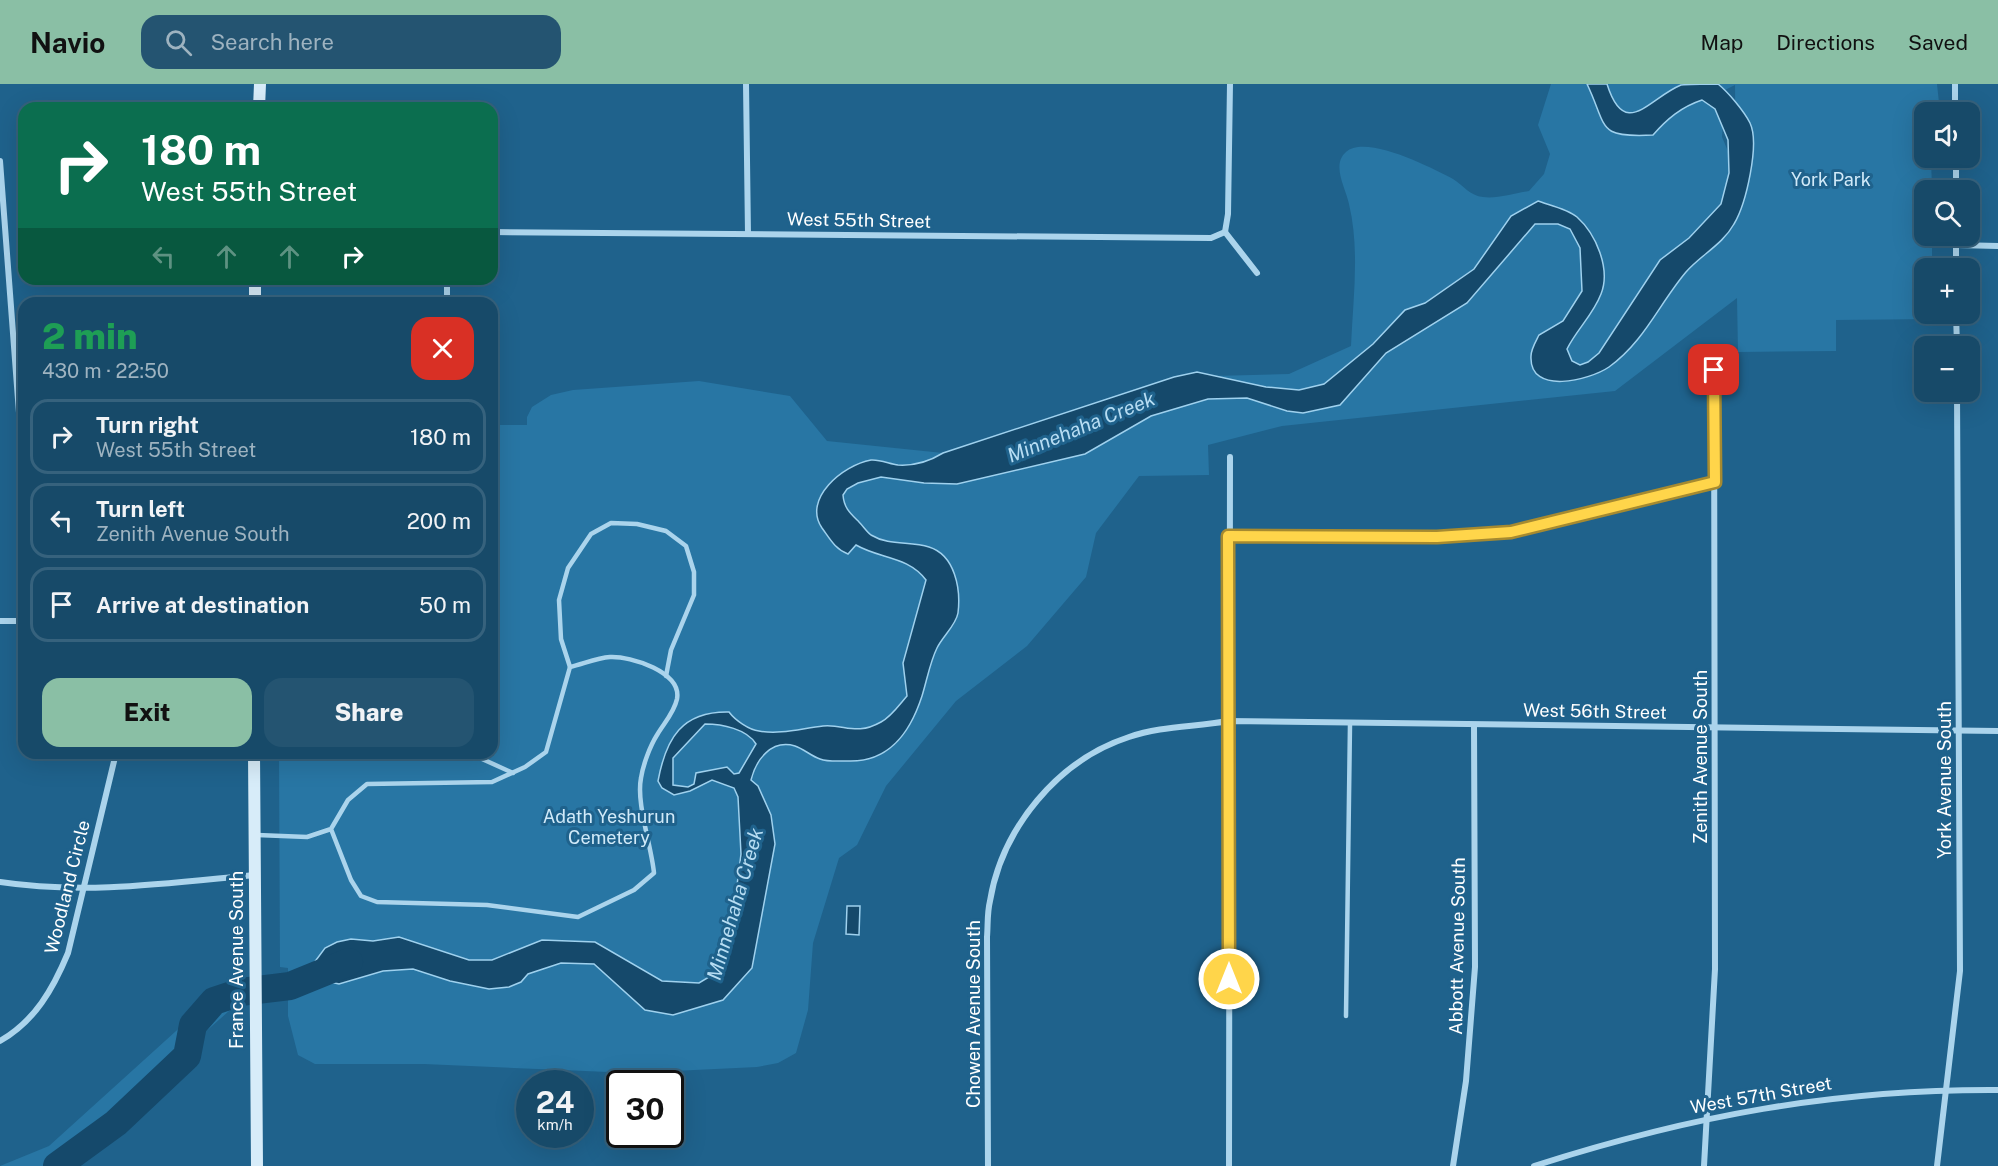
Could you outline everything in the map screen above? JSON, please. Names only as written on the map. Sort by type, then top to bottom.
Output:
[{"type":"main road","points":[[259,102],[260,84]]},
{"type":"main road","name":"France Avenue South","points":[[254,759],[254,1013],[257,1166]]},
{"type":"street","points":[[746,84],[748,234]]},
{"type":"street","points":[[1230,84],[1228,214],[1225,232],[1257,273]]},
{"type":"street","points":[[1955,84],[1955,102]]},
{"type":"street","points":[[0,161],[18,400]]},
{"type":"street","name":"West 55th Street","points":[[498,232],[1211,238],[1225,232]]},
{"type":"street","points":[[1980,246],[1998,246]]},
{"type":"street","name":"Zenith Avenue South","points":[[1704,1166],[1715,969],[1714,348]]},
{"type":"street","name":"York Avenue South","points":[[1938,1166],[1960,971],[1957,402]]},
{"type":"street","points":[[1229,1166],[1228,536],[1230,457]]},
{"type":"street","points":[[1228,536],[1437,537],[1502,533],[1715,482]]},
{"type":"street","points":[[0,621],[18,621]]},
{"type":"street","name":"West 56th Street","points":[[1228,721],[1998,731]]},
{"type":"street","name":"Chowen Avenue South","points":[[988,1166],[988,919],[990,901],[1000,865],[1016,831],[1036,800],[1064,774],[1094,752],[1128,737],[1164,728],[1228,721]]},
{"type":"street","name":"Abbott Avenue South","points":[[1453,1166],[1466,1081],[1475,967],[1474,725]]},
{"type":"street","name":"Woodland Circle","points":[[0,1041],[14,1033],[38,1010],[55,984],[68,953],[115,759]]},
{"type":"street","points":[[0,882],[84,888],[136,887],[254,875]]},
{"type":"street","name":"West 57th Street","points":[[1534,1166],[1665,1128],[1758,1108],[1853,1095],[1998,1090]]},
{"type":"lane","points":[[254,835],[307,837],[331,829],[348,800],[367,784],[492,782],[546,752],[570,667],[561,639],[559,600],[568,568],[591,534],[611,523],[637,524],[666,531],[686,546],[693,572],[693,595],[671,650],[666,676]]},
{"type":"lane","points":[[331,829],[351,880],[361,896],[377,902],[487,905],[578,917],[634,890],[654,873],[651,844],[639,790],[641,776],[655,737],[674,709],[678,696],[672,681],[650,664],[611,657],[570,667]]},
{"type":"lane","points":[[1346,1016],[1350,724]]},
{"type":"lane","points":[[483,759],[513,772]]},
{"type":"green space","points":[[1551,84],[1937,84],[1939,102],[1914,102],[1914,168],[1931,168],[1932,180],[1914,180],[1914,246],[1932,246],[1932,258],[1914,258],[1914,319],[1836,320],[1836,351],[1738,352],[1737,298],[1615,391],[1282,426],[1208,445],[1209,475],[1139,476],[1096,533],[1086,577],[1027,646],[956,701],[886,786],[857,845],[839,858],[813,943],[808,1010],[796,1053],[778,1063],[757,1067],[684,1071],[606,1070],[606,1072],[424,1064],[315,1064],[298,1055],[288,1016],[288,968],[280,967],[279,759],[498,759],[498,425],[527,425],[527,417],[532,407],[551,395],[573,390],[699,381],[790,396],[827,441],[943,453],[1174,377],[1289,374],[1351,346],[1355,275],[1354,239],[1349,204],[1340,170],[1342,157],[1346,152],[1355,148],[1368,147],[1399,155],[1453,179],[1474,195],[1483,197],[1500,197],[1529,191],[1544,174],[1550,154],[1538,125]],"holes":[[[1735,85],[1736,168],[1722,137],[1725,90]]]},
{"type":"green space","points":[[239,974],[238,1003],[54,1166],[0,1166],[49,1146]]},
{"type":"water","points":[[1587,84],[1607,84],[1614,101],[1622,110],[1630,113],[1639,111],[1681,85],[1718,84],[1736,102],[1750,123],[1753,133],[1747,189],[1734,224],[1718,243],[1686,272],[1632,346],[1600,372],[1575,380],[1562,381],[1540,376],[1533,368],[1531,353],[1539,335],[1563,321],[1582,291],[1580,248],[1570,229],[1558,224],[1535,224],[1467,303],[1386,353],[1340,405],[1303,413],[1287,411],[1247,398],[1208,399],[1151,416],[1085,454],[957,484],[924,483],[881,477],[858,483],[847,489],[843,495],[846,507],[871,535],[885,541],[929,547],[945,557],[957,584],[958,613],[955,622],[935,653],[922,696],[911,722],[896,743],[886,751],[862,760],[830,761],[817,758],[795,746],[786,745],[772,748],[757,765],[751,780],[758,786],[771,815],[775,844],[752,968],[723,1000],[673,1015],[645,1010],[594,964],[561,963],[528,974],[521,982],[509,987],[489,989],[450,981],[413,969],[383,971],[339,984],[317,979],[308,971],[325,948],[337,942],[351,939],[373,941],[399,937],[469,960],[492,960],[542,940],[595,942],[662,981],[699,983],[719,971],[736,893],[741,854],[738,797],[734,788],[712,780],[690,791],[674,795],[662,788],[658,781],[661,766],[672,740],[688,722],[699,716],[729,712],[747,727],[767,732],[823,726],[864,728],[885,720],[907,696],[903,663],[926,580],[911,566],[902,562],[856,545],[848,554],[836,546],[822,528],[817,517],[817,506],[828,485],[860,463],[871,460],[898,465],[922,462],[943,453],[1174,377],[1197,372],[1266,387],[1299,390],[1324,384],[1373,344],[1405,310],[1425,303],[1474,269],[1511,216],[1538,201],[1564,209],[1577,217],[1596,242],[1600,252],[1604,274],[1601,294],[1594,309],[1567,349],[1572,361],[1580,365],[1588,362],[1599,353],[1660,260],[1689,238],[1721,204],[1729,173],[1728,140],[1715,109],[1702,100],[1675,114],[1653,135],[1622,134],[1606,127]],"holes":[[[705,724],[740,731],[756,744],[739,773],[734,774],[727,767],[696,773],[694,784],[688,787],[673,785],[673,758]]]},
{"type":"water","points":[[847,906],[860,906],[859,935],[846,934]]},
{"type":"waterway","name":"Minnehaha Creek","points":[[57,1166],[116,1123],[187,1056],[193,1025],[214,1001],[241,992],[290,986],[349,962]]},
{"type":"route","points":[[1229,979],[1228,536],[1475,536],[1511,532],[1715,482],[1714,370]]},
{"type":"park label","name":"York Park","points":[[1831,179]]},
{"type":"park label","name":"Adath Yeshurun Cemetery","points":[[609,826]]}]
